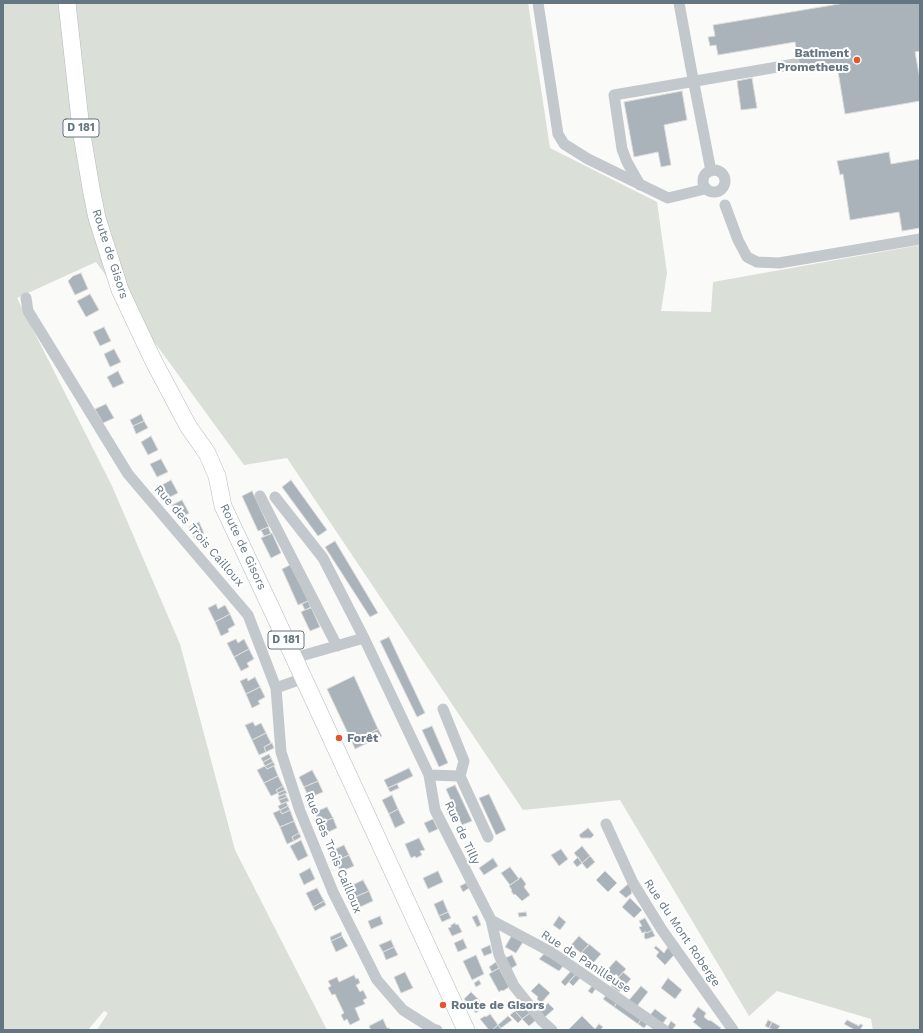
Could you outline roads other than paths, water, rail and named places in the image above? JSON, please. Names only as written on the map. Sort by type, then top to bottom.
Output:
[{"type":"main road","name":"Route de Gisors","points":[[67,3],[81,129],[91,188],[97,218],[118,284],[153,360],[188,426],[207,453],[216,476],[223,506],[304,678],[463,1029]]},
{"type":"street","points":[[538,3],[558,134],[564,144],[588,159],[668,198],[715,189],[724,184],[722,174],[711,170],[703,177],[703,184],[715,189],[725,204],[738,240],[747,257],[757,262],[779,263],[920,239]]},
{"type":"street","points":[[679,3],[711,170]]},
{"type":"street","points":[[640,185],[627,162],[622,149],[614,95],[795,64]]},
{"type":"street","name":"Rue des Trois Cailloux","points":[[26,298],[28,311],[128,474],[248,615],[276,688],[281,752],[300,811],[333,892],[377,980],[403,1010],[437,1030]]},
{"type":"street","points":[[260,496],[336,646]]},
{"type":"street","name":"Rue de Tilly","points":[[274,496],[323,558],[364,638],[429,775],[435,810],[491,920],[499,955],[514,986],[542,1021],[552,1030]]},
{"type":"street","points":[[294,658],[364,638]]},
{"type":"street","points":[[276,688],[304,678]]},
{"type":"street","points":[[443,709],[464,761],[460,776],[488,837]]},
{"type":"street","points":[[429,775],[460,776]]},
{"type":"street","name":"Rue du Mont Roberge","points":[[606,824],[632,883],[662,930],[733,1030]]},
{"type":"street","name":"Rue de Panilleuse","points":[[491,920],[551,952],[664,1030]]},
{"type":"place","name":"Batiment Prometheus","points":[[857,60]]},
{"type":"place","name":"Forêt","points":[[339,738]]},
{"type":"place","name":"Route de Gisors","points":[[443,1005]]}]
